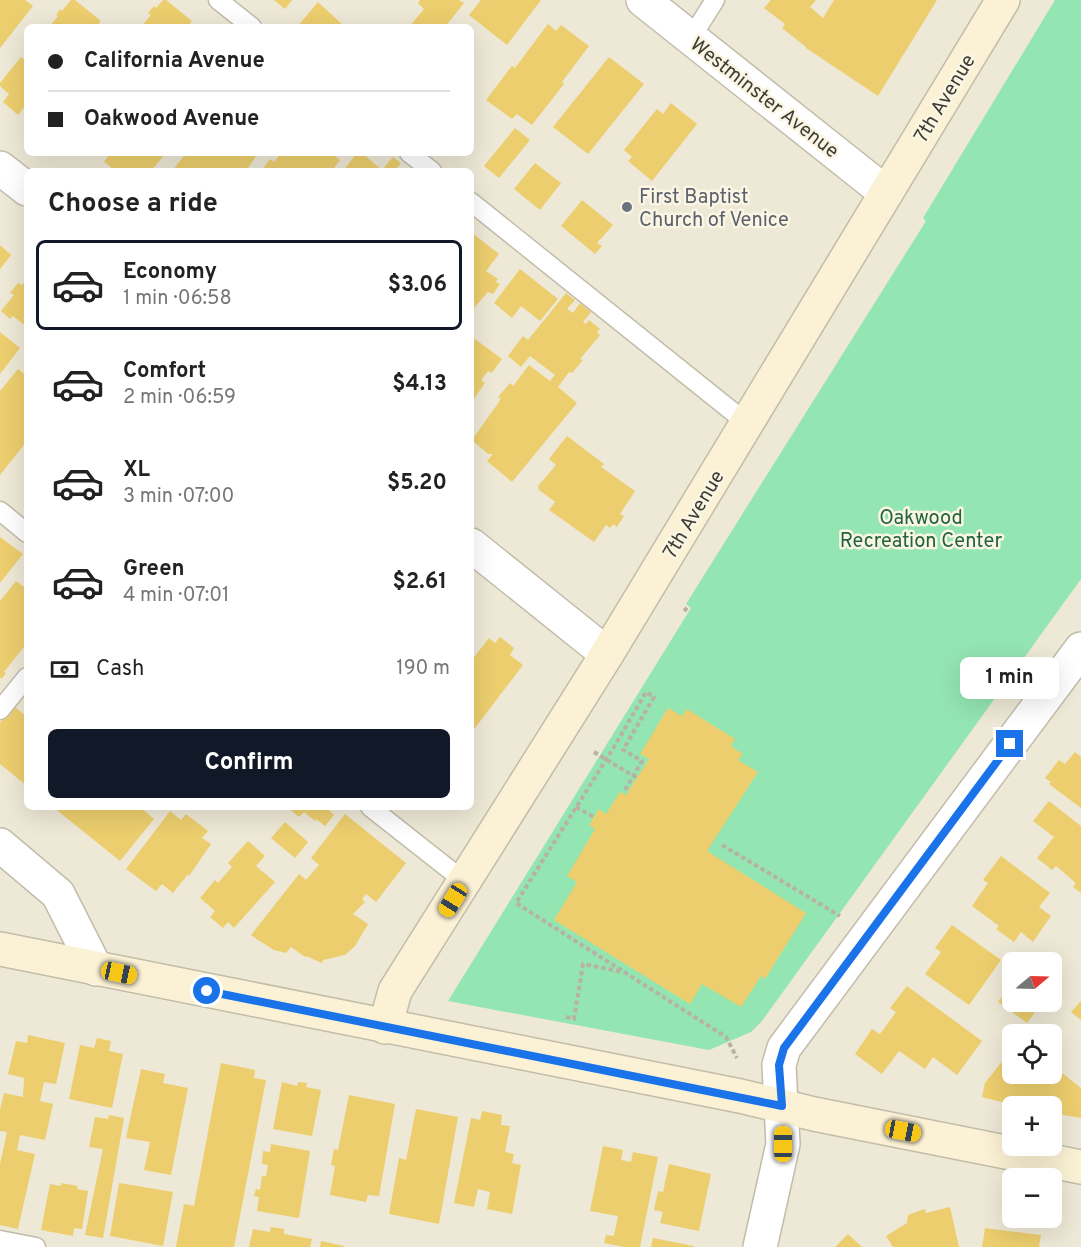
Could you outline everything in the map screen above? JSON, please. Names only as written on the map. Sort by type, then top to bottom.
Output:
[{"type":"street","name":"Westminster Avenue","points":[[643,0],[886,194]]},
{"type":"street","name":"7th Avenue","points":[[385,1027],[395,991],[608,654],[1002,0]]},
{"type":"street","points":[[0,168],[24,187]]},
{"type":"street","points":[[474,547],[608,654]]},
{"type":"street","points":[[760,1247],[783,1144],[779,1065],[784,1048],[1081,649]]},
{"type":"street","points":[[0,845],[58,894],[96,969]]},
{"type":"street","points":[[0,950],[1081,1167]]},
{"type":"lane","points":[[218,0],[248,24]]},
{"type":"lane","points":[[691,38],[715,0]]},
{"type":"lane","points":[[413,156],[428,168]]},
{"type":"lane","points":[[474,204],[748,424]]},
{"type":"lane","points":[[0,511],[24,530]]},
{"type":"lane","points":[[0,710],[24,681]]},
{"type":"lane","points":[[374,810],[464,881]]},
{"type":"lane","points":[[0,1240],[36,1247]]},
{"type":"path","points":[[684,611],[689,606]]},
{"type":"path","points":[[625,790],[635,777],[642,761],[623,750],[654,697],[646,692],[516,903],[726,1037],[737,1059]]},
{"type":"path","points":[[594,752],[635,777]]},
{"type":"path","points":[[576,807],[594,817]]},
{"type":"path","points":[[722,845],[844,918]]},
{"type":"path","points":[[566,1017],[574,1019],[583,964],[626,973]]},
{"type":"green space","name":"Oakwood Recreation Center","points":[[1055,0],[1081,0],[1081,579],[762,1021],[751,1032],[709,1050],[448,1001],[691,608],[686,604],[926,221],[923,218]]},
{"type":"building","points":[[0,0],[25,0],[33,6],[0,48]]},
{"type":"building","points":[[71,0],[75,0],[101,21],[98,24],[51,24],[60,9],[62,11]]},
{"type":"building","points":[[163,0],[166,0],[192,21],[190,24],[144,24],[151,15],[148,13],[154,6],[156,8]]},
{"type":"building","points":[[274,0],[292,0],[285,9]]},
{"type":"building","points":[[420,0],[459,0],[464,3],[447,24],[412,24],[424,9],[418,3]]},
{"type":"building","points":[[481,0],[541,0],[507,45],[469,15]]},
{"type":"building","points":[[771,0],[816,0],[810,7],[823,18],[834,0],[937,0],[878,96],[806,48],[782,28],[785,24],[764,8]]},
{"type":"building","points":[[318,2],[342,24],[300,24]]},
{"type":"building","points":[[548,24],[556,31],[561,25],[589,46],[562,82],[564,84],[532,125],[517,114],[512,119],[486,100],[512,66],[515,68]]},
{"type":"building","points":[[21,57],[24,59],[24,107],[18,115],[3,102],[9,94],[0,86],[0,83]]},
{"type":"building","points":[[609,57],[644,84],[588,154],[553,127]]},
{"type":"building","points":[[671,103],[697,124],[652,181],[628,161],[632,157],[624,150],[657,109],[663,114]]},
{"type":"building","points":[[515,128],[530,140],[499,178],[484,166]]},
{"type":"building","points":[[108,156],[164,156],[154,168],[110,168],[104,162]]},
{"type":"building","points":[[184,156],[256,156],[248,168],[174,168]]},
{"type":"building","points":[[279,156],[335,156],[340,160],[334,168],[263,168],[270,159],[274,162]]},
{"type":"building","points":[[355,156],[366,156],[380,168],[345,168]]},
{"type":"building","points":[[393,157],[401,163],[397,168],[384,168]]},
{"type":"building","points":[[535,163],[561,183],[540,210],[514,189]]},
{"type":"building","points":[[582,200],[613,225],[597,243],[602,246],[595,254],[561,226]]},
{"type":"building","points":[[474,234],[499,254],[486,271],[498,279],[496,282],[500,284],[493,294],[488,292],[474,308]]},
{"type":"building","points":[[0,245],[11,255],[0,269]]},
{"type":"building","points":[[520,269],[558,299],[540,321],[521,306],[512,318],[494,303]]},
{"type":"building","points":[[24,282],[24,325],[13,316],[10,319],[1,311],[14,295],[10,293],[18,283],[22,285]]},
{"type":"building","points":[[566,293],[575,300],[567,309],[573,313],[580,303],[591,312],[583,322],[586,324],[589,320],[600,329],[597,332],[600,335],[580,359],[583,360],[572,373],[569,372],[558,387],[577,403],[512,482],[487,461],[493,454],[488,454],[474,442],[474,437],[501,399],[498,397],[510,383],[513,386],[529,365],[550,381],[555,375],[530,356],[521,367],[508,356],[523,336],[528,340]]},
{"type":"building","points":[[0,332],[20,348],[0,374]]},
{"type":"building","points":[[474,338],[502,359],[492,373],[488,371],[481,380],[485,383],[474,399]]},
{"type":"building","points":[[18,369],[24,374],[24,445],[0,475],[0,391]]},
{"type":"building","points":[[567,436],[604,464],[601,467],[635,491],[620,514],[624,516],[617,527],[613,524],[610,528],[606,525],[594,542],[549,510],[555,502],[539,490],[538,486],[556,465],[549,459]]},
{"type":"building","points":[[0,537],[23,554],[0,583]]},
{"type":"building","points":[[16,581],[24,587],[24,647],[4,672],[6,673],[2,679],[0,677],[0,601]]},
{"type":"building","points":[[500,637],[514,648],[510,655],[523,665],[475,728],[474,657],[489,638],[495,643]]},
{"type":"building","points":[[14,706],[24,714],[24,784],[0,764],[0,723]]},
{"type":"building","points":[[668,708],[682,716],[687,709],[735,739],[731,746],[743,754],[738,760],[758,772],[707,851],[806,913],[765,979],[761,976],[741,1007],[702,984],[690,1004],[554,920],[577,882],[567,876],[595,829],[589,825],[599,809],[606,814],[620,792],[626,795],[649,759],[640,754]]},
{"type":"building","points":[[1075,752],[1081,757],[1081,808],[1049,784],[1051,782],[1045,778],[1059,760],[1065,764]]},
{"type":"building","points":[[1049,801],[1081,826],[1081,893],[1073,887],[1076,883],[1056,866],[1052,870],[1037,858],[1054,837],[1033,821]]},
{"type":"building","points":[[57,810],[144,810],[154,819],[120,861]]},
{"type":"building","points":[[291,810],[329,810],[334,815],[325,826],[304,812],[299,817]]},
{"type":"building","points":[[170,811],[181,820],[186,814],[208,831],[202,838],[211,844],[189,876],[188,874],[173,893],[162,884],[156,891],[126,869]]},
{"type":"building","points":[[345,814],[406,863],[376,902],[366,894],[362,899],[365,902],[353,914],[368,924],[355,946],[345,955],[323,960],[322,963],[305,957],[291,947],[286,953],[274,950],[251,935],[299,874],[306,880],[319,865],[311,858]]},
{"type":"building","points":[[285,822],[308,842],[295,858],[271,838]]},
{"type":"building","points":[[248,841],[265,856],[256,866],[275,882],[234,928],[228,922],[223,928],[210,917],[215,911],[200,898],[215,880],[218,883],[232,867],[228,863]]},
{"type":"building","points":[[1001,856],[1050,893],[1039,907],[1051,916],[1033,942],[1021,932],[1014,942],[996,929],[999,926],[972,906],[988,883],[983,880]]},
{"type":"building","points":[[952,925],[1001,960],[969,1005],[925,974],[941,952],[935,948]]},
{"type":"building","points":[[907,986],[982,1041],[957,1075],[933,1057],[925,1069],[899,1051],[882,1074],[855,1054],[872,1029],[880,1034],[896,1012],[890,1008]]},
{"type":"building","points":[[1081,1001],[1081,1020],[1071,1012]]},
{"type":"building","points":[[1012,1012],[1035,1012],[1027,1023]]},
{"type":"building","points":[[28,1035],[65,1043],[56,1084],[44,1082],[40,1101],[53,1104],[45,1140],[20,1135],[17,1150],[35,1154],[18,1229],[0,1225],[0,1164],[7,1132],[0,1131],[0,1110],[4,1093],[23,1097],[24,1078],[8,1074],[16,1041],[27,1043]]},
{"type":"building","points":[[97,1038],[111,1041],[109,1051],[123,1054],[112,1108],[69,1099],[80,1045],[94,1048]]},
{"type":"building","points":[[1002,1062],[1002,1084],[1062,1084],[1062,1073],[1081,1088],[1081,1118],[1062,1115],[1062,1096],[1002,1096],[1002,1102],[982,1097],[985,1083]]},
{"type":"building","points":[[221,1063],[255,1070],[254,1078],[266,1080],[234,1247],[176,1247],[184,1204],[194,1206]]},
{"type":"building","points":[[141,1069],[165,1074],[163,1083],[188,1088],[171,1175],[144,1170],[150,1142],[126,1138]]},
{"type":"building","points":[[282,1082],[297,1086],[298,1082],[307,1083],[306,1087],[321,1090],[312,1136],[273,1129]]},
{"type":"building","points":[[349,1095],[395,1104],[379,1196],[368,1195],[366,1202],[330,1195],[335,1166],[331,1165],[334,1149],[338,1150]]},
{"type":"building","points":[[416,1109],[458,1117],[439,1224],[389,1214],[399,1158],[406,1160]]},
{"type":"building","points":[[482,1111],[502,1115],[501,1125],[510,1126],[505,1152],[514,1154],[512,1163],[521,1165],[512,1214],[487,1209],[490,1192],[478,1189],[474,1207],[454,1203],[471,1118],[480,1120]]},
{"type":"building","points":[[109,1115],[124,1118],[103,1238],[85,1235],[103,1149],[89,1147],[95,1117],[108,1119]]},
{"type":"building","points":[[271,1144],[310,1151],[299,1218],[257,1211],[259,1197],[254,1196],[256,1189],[260,1190],[262,1176],[266,1176],[268,1165],[262,1164],[263,1151],[270,1152]]},
{"type":"building","points":[[603,1146],[623,1150],[621,1160],[631,1162],[633,1152],[658,1157],[640,1247],[604,1243],[606,1235],[614,1236],[618,1216],[590,1211]]},
{"type":"building","points":[[669,1164],[711,1174],[699,1231],[660,1223],[663,1212],[654,1210],[658,1191],[663,1192]]},
{"type":"building","points":[[61,1183],[78,1186],[77,1189],[88,1191],[82,1229],[74,1228],[73,1236],[41,1230],[50,1184],[61,1186]]},
{"type":"building","points":[[119,1183],[173,1192],[163,1246],[110,1236]]},
{"type":"building","points":[[950,1207],[959,1247],[893,1247],[886,1236],[907,1223],[908,1215],[925,1209],[926,1213]]},
{"type":"building","points":[[271,1227],[284,1229],[284,1234],[312,1239],[310,1247],[249,1247],[253,1229],[270,1232]]},
{"type":"building","points":[[985,1228],[1041,1235],[1039,1247],[982,1247]]},
{"type":"building","points":[[848,1234],[862,1247],[835,1247]]},
{"type":"building","points":[[653,1238],[694,1246],[651,1247]]},
{"type":"building","points":[[321,1241],[344,1246],[344,1247],[320,1247]]},
{"type":"place","name":"First Baptist Church of Venice","points":[[627,207]]},
{"type":"route","points":[[207,991],[782,1106],[779,1065],[784,1048],[1010,744]]}]
